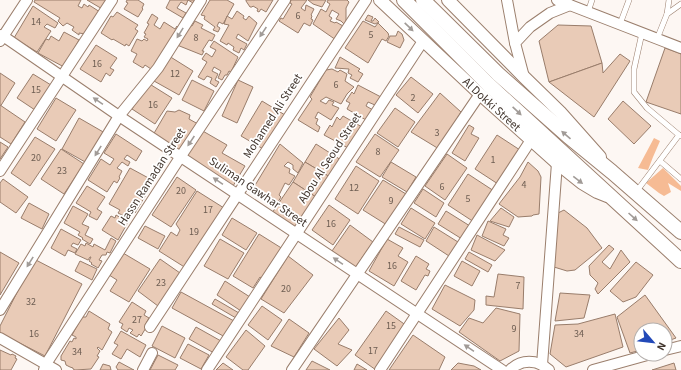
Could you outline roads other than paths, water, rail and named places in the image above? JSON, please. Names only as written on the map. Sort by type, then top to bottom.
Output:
[{"type":"main road","points":[[404,0],[489,84]]},
{"type":"main road","points":[[423,0],[489,84]]},
{"type":"main road","name":"Al Dokki Street","points":[[489,84],[568,136],[681,232]]},
{"type":"main road","name":"Al Dokki Street","points":[[489,84],[681,261]]},
{"type":"street","points":[[1,36],[27,0]]},
{"type":"street","points":[[0,171],[112,0]]},
{"type":"street","points":[[0,310],[119,116],[158,68],[201,0]]},
{"type":"street","name":"Hassn Ramadan Street","points":[[45,367],[181,156],[285,0]]},
{"type":"street","name":"Mohamed Ali Street","points":[[150,327],[366,0]]},
{"type":"street","name":"Al Dokki Street","points":[[380,0],[423,41],[489,84],[531,140],[557,163],[582,183],[597,192],[612,198]]},
{"type":"street","name":"Al Dokki Street","points":[[448,0],[560,112],[612,172]]},
{"type":"street","points":[[507,0],[515,43],[524,77]]},
{"type":"street","points":[[557,0],[681,48]]},
{"type":"street","points":[[515,43],[530,26],[550,13],[570,5]]},
{"type":"street","name":"Suliman Gawhar Street","points":[[1,36],[237,195],[502,370]]},
{"type":"street","name":"Abou Al Seoud Street","points":[[207,370],[423,41]]},
{"type":"street","points":[[292,370],[489,84]]},
{"type":"street","points":[[380,370],[531,140]]},
{"type":"street","points":[[510,370],[516,364],[529,361],[545,367],[557,163]]},
{"type":"street","points":[[0,338],[45,367],[56,370]]},
{"type":"street","points":[[143,370],[152,353]]},
{"type":"street","points":[[593,370],[633,359]]},
{"type":"lane","points":[[588,12],[592,0]]},
{"type":"lane","points":[[620,24],[629,0]]},
{"type":"lane","points":[[657,39],[667,14],[669,0]]},
{"type":"lane","points":[[667,14],[681,4]]},
{"type":"lane","points":[[636,193],[680,136],[647,108],[634,92],[634,69],[642,33]]},
{"type":"lane","points":[[660,161],[681,179]]}]
